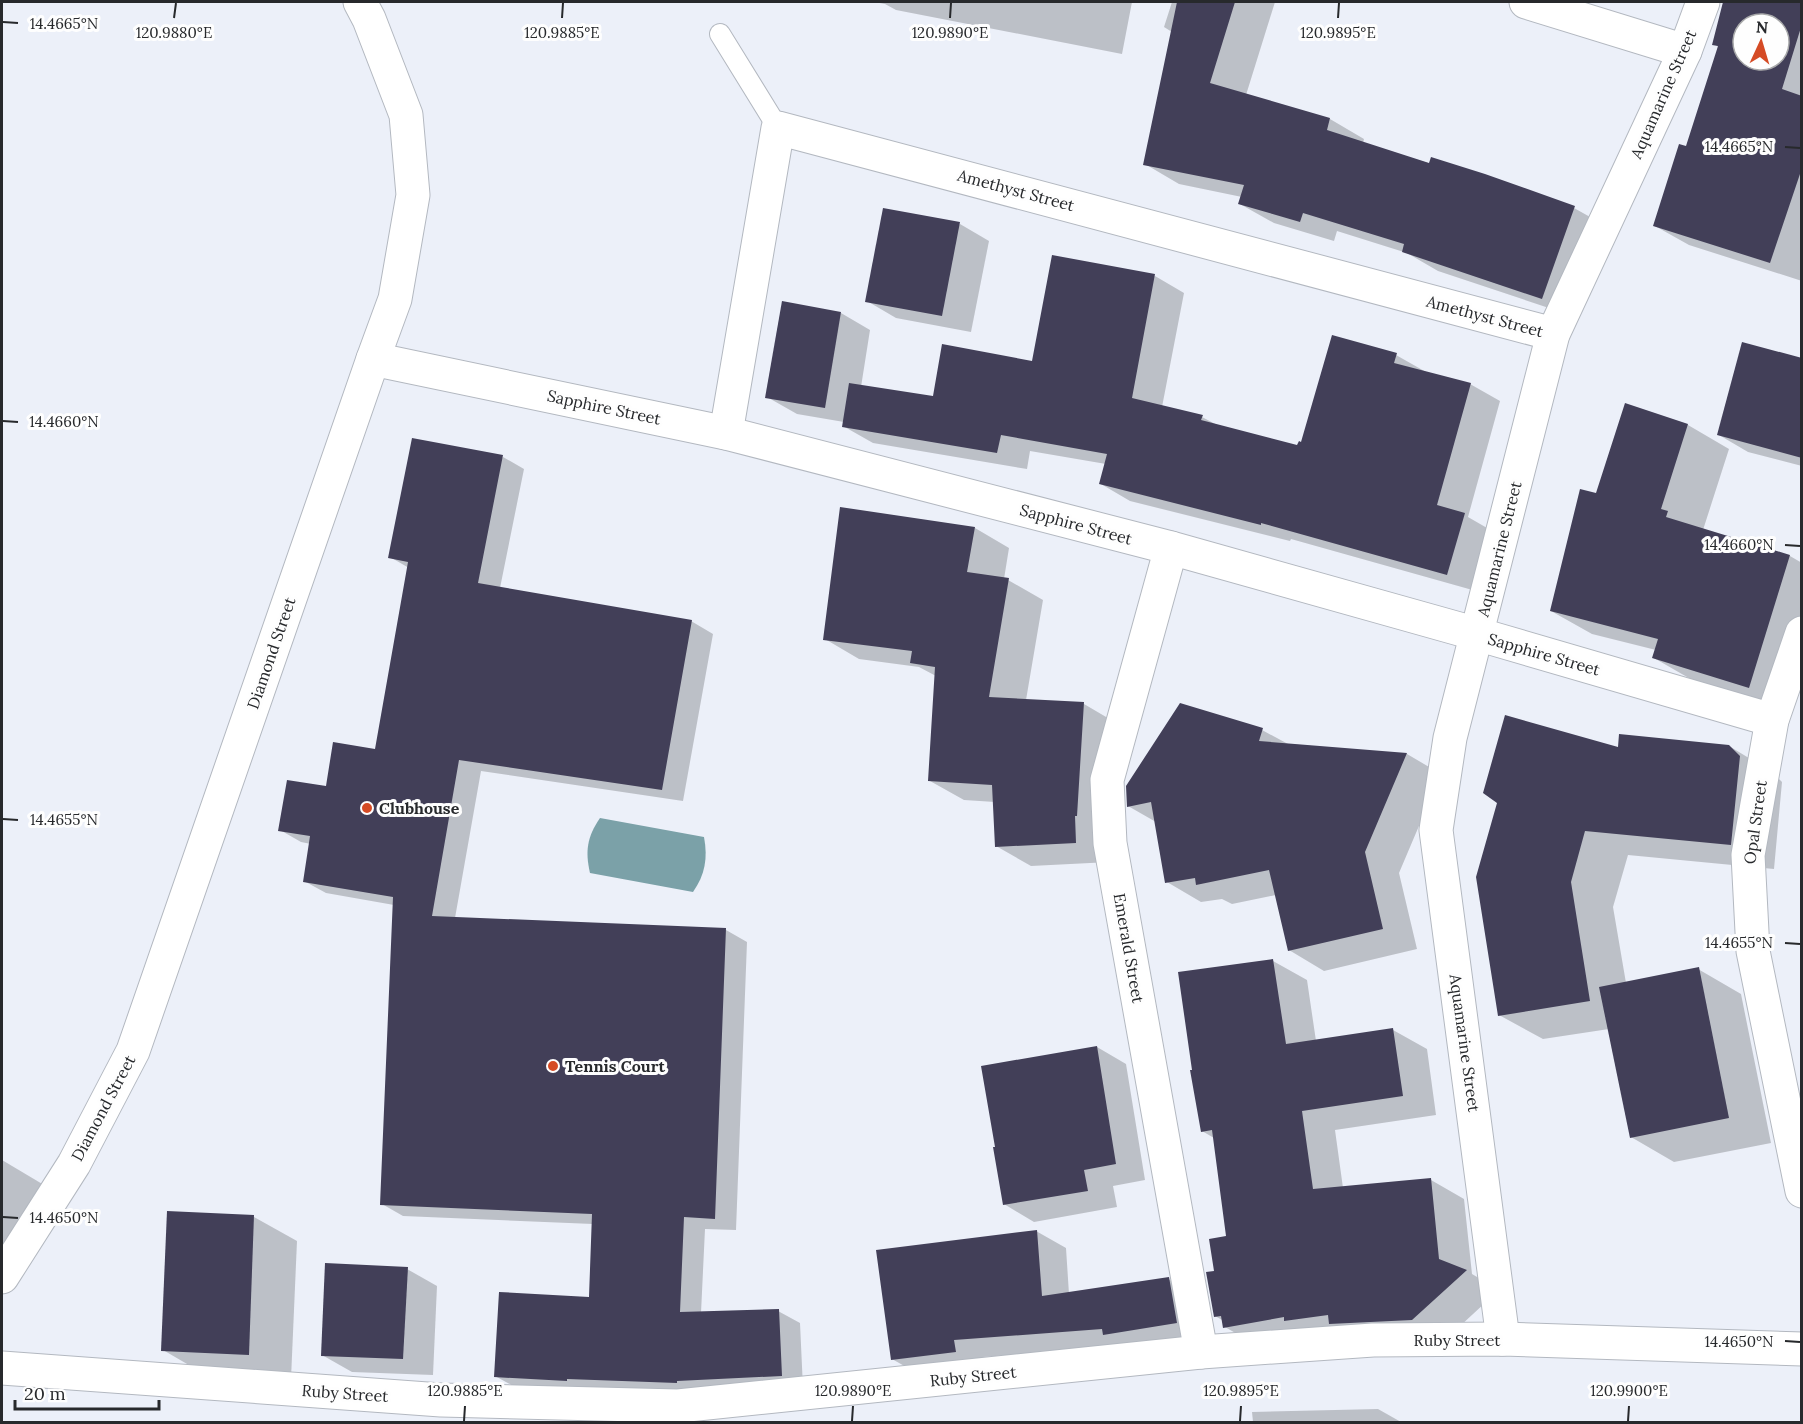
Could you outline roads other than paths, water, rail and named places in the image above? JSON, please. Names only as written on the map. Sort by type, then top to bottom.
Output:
[{"type":"street","name":"Diamond Street","points":[[2,1277],[74,1164],[133,1052],[372,359],[395,299],[413,195],[406,115],[369,19],[360,2]]},
{"type":"street","points":[[1526,2],[1685,51]]},
{"type":"street","name":"Aquamarine Street","points":[[1503,1339],[1436,830],[1450,738],[1553,334],[1685,51],[1703,2]]},
{"type":"street","points":[[726,433],[778,128]]},
{"type":"street","name":"Amethyst Street","points":[[778,128],[1553,334]]},
{"type":"street","name":"Sapphire Street","points":[[372,359],[726,433],[1171,548],[1772,720]]},
{"type":"street","name":"Emerald Street","points":[[1171,548],[1107,780],[1110,843],[1202,1352]]},
{"type":"street","name":"Opal Street","points":[[1802,633],[1772,720],[1748,855],[1753,951],[1802,1191]]},
{"type":"street","name":"Ruby Street","points":[[2,1368],[441,1400],[679,1414],[1202,1352],[1373,1340],[1503,1339],[1802,1349]]},
{"type":"lane","points":[[720,34],[778,128]]},
{"type":"water","points":[[600,818],[704,837],[706,852],[704,866],[693,892],[590,873],[588,844]]},
{"type":"place","name":"Clubhouse","points":[[367,808]]},
{"type":"place","name":"Tennis Court","points":[[553,1066]]}]
